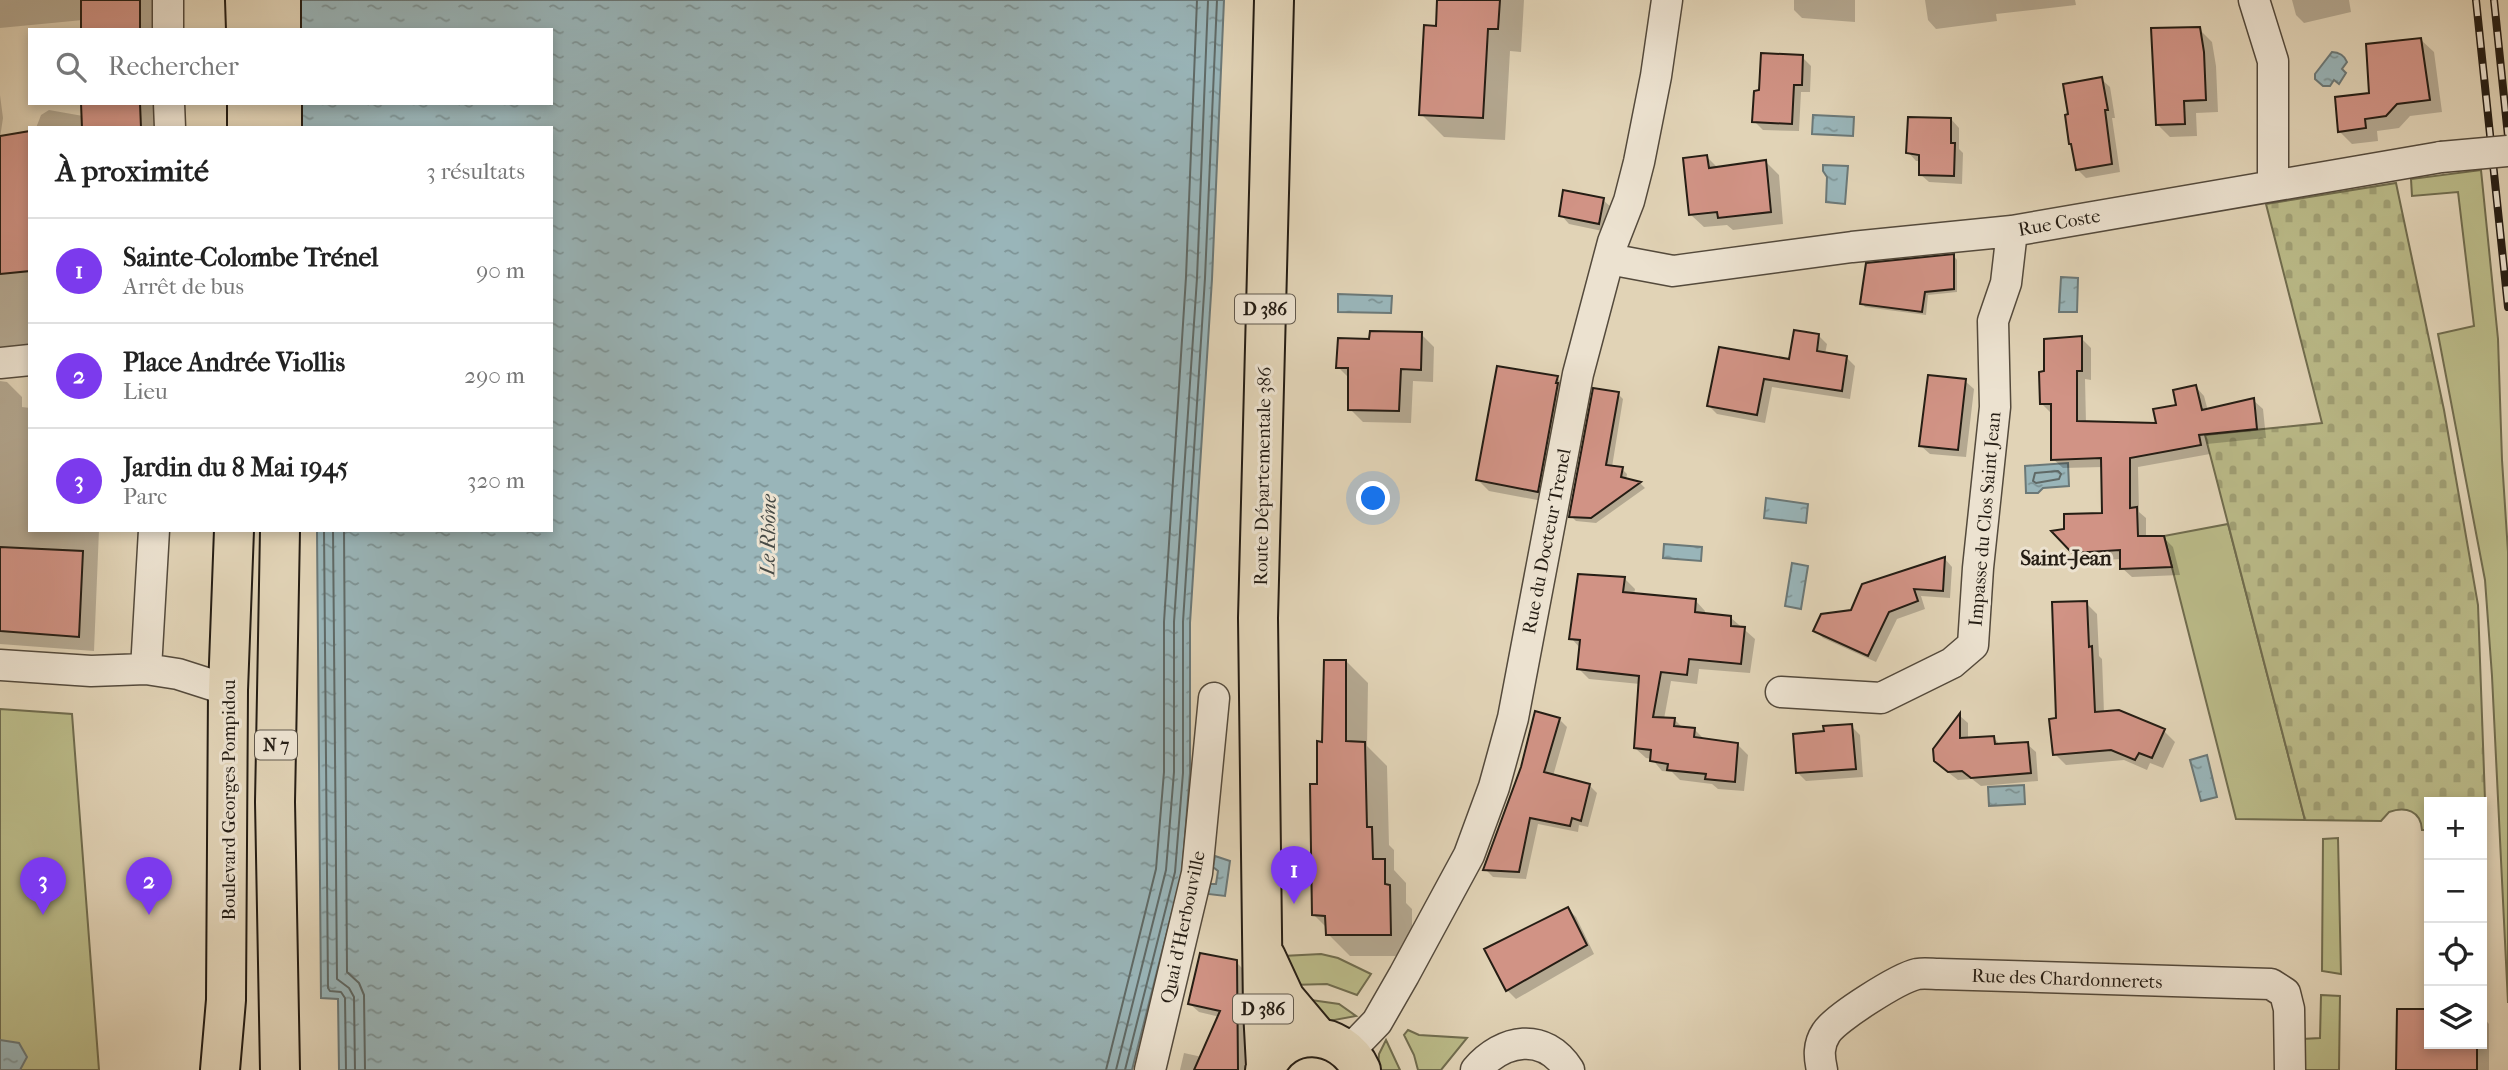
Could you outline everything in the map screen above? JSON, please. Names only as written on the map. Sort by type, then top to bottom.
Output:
[{"type":"main road","points":[[245,0],[246,28]]},
{"type":"main road","points":[[281,0],[281,28]]},
{"type":"main road","name":"Route Départementale 386","points":[[1266,1068],[1258,618],[1274,0]]},
{"type":"main road","points":[[247,105],[247,126]]},
{"type":"main road","points":[[282,105],[282,126]]},
{"type":"main road","name":"Boulevard Georges Pompidou","points":[[220,1070],[226,1000],[228,690],[234,532]]},
{"type":"main road","name":"N 7","points":[[280,532],[275,802],[280,1070]]},
{"type":"main road","name":"Route Départementale 386","points":[[1263,951],[1285,998],[1342,1052]]},
{"type":"main road","points":[[1266,1068],[1275,1053],[1287,1043],[1301,1038],[1342,1052]]},
{"type":"street","points":[[168,0],[168,28]]},
{"type":"street","name":"Rue du Docteur Trenel","points":[[1342,1052],[1377,1022],[1404,975],[1469,855],[1494,787],[1513,718],[1578,374],[1639,162],[1656,76],[1667,0]]},
{"type":"street","points":[[2254,0],[2273,61],[2273,186]]},
{"type":"street","points":[[169,105],[170,126]]},
{"type":"street","name":"Rue Coste","points":[[1609,259],[1673,271],[1852,247],[2012,230],[2441,157],[2508,151]]},
{"type":"street","name":"Impasse du Clos Saint Jean","points":[[1781,692],[1881,698],[1952,663],[1973,645],[1978,568],[1995,407],[1993,321],[2006,283],[2012,230]]},
{"type":"street","points":[[0,363],[28,360]]},
{"type":"street","points":[[146,669],[153,532]]},
{"type":"street","points":[[0,665],[91,671],[146,669],[185,676],[228,690]]},
{"type":"street","name":"Quai d'Herbouville","points":[[1150,1070],[1197,873],[1214,698]]},
{"type":"street","name":"Rue des Chardonnerets","points":[[1822,1070],[1819,1059],[1820,1045],[1827,1031],[1843,1017],[1889,987],[1917,974],[2271,984],[2286,993],[2289,1009],[2290,1070]]},
{"type":"street","points":[[1476,1070],[1497,1050],[1520,1045],[1541,1045],[1555,1053],[1569,1070]]},
{"type":"green space","points":[[2481,170],[2498,339],[2508,552],[2508,1003],[2485,580],[2438,334],[2474,326],[2458,192],[2412,196],[2411,179]]},
{"type":"green space","points":[[2396,183],[2444,410],[2478,605],[2485,797],[2424,797],[2424,830],[2416,814],[2407,810],[2389,812],[2381,821],[2305,820],[2205,435],[2322,423],[2266,204]]},
{"type":"green space","points":[[2228,524],[2305,820],[2236,819],[2164,536]]},
{"type":"green space","points":[[0,709],[72,714],[99,1070],[0,1070]]},
{"type":"green space","points":[[2338,838],[2341,974],[2322,971],[2323,839]]},
{"type":"green space","points":[[1321,954],[1338,958],[1371,974],[1357,995],[1327,984],[1291,985],[1283,956]]},
{"type":"green space","points":[[2321,995],[2340,996],[2339,1070],[2301,1070],[2302,1039],[2320,1038]]},
{"type":"green space","points":[[1311,1000],[1339,1004],[1356,1016],[1329,1021]]},
{"type":"green space","points":[[1408,1030],[1419,1035],[1467,1038],[1441,1070],[1418,1070],[1404,1035]]},
{"type":"green space","points":[[1386,1040],[1400,1070],[1378,1070],[1379,1054]]},
{"type":"water","name":"Le Rhône","points":[[300,0],[1224,0],[1212,279],[1190,623],[1190,773],[1182,873],[1132,1070],[339,1070],[338,999],[321,998],[317,532],[553,532],[553,126],[302,126],[301,105],[553,105],[553,28],[300,28]]},
{"type":"water","points":[[2332,52],[2345,58],[2347,62],[2342,69],[2346,73],[2339,84],[2334,80],[2330,86],[2323,86],[2315,79],[2315,74]]},
{"type":"water","points":[[1813,115],[1854,117],[1853,136],[1812,134]]},
{"type":"water","points":[[1823,165],[1848,166],[1845,204],[1826,202],[1827,177]]},
{"type":"water","points":[[2061,277],[2078,278],[2077,312],[2059,312]]},
{"type":"water","points":[[1338,294],[1392,296],[1391,313],[1338,312]]},
{"type":"water","points":[[2068,463],[2069,486],[2043,488],[2038,493],[2026,493],[2025,466]]},
{"type":"water","points":[[1766,498],[1808,504],[1806,523],[1764,518]]},
{"type":"water","points":[[1664,544],[1702,547],[1701,561],[1663,558]]},
{"type":"water","points":[[1792,563],[1808,566],[1801,609],[1785,606]]},
{"type":"water","points":[[2207,755],[2217,797],[2201,801],[2190,760]]},
{"type":"water","points":[[2024,785],[2025,804],[1989,806],[1988,787]]},
{"type":"water","points":[[1215,856],[1230,861],[1225,896],[1208,894],[1210,884],[1216,884],[1218,871],[1213,867]]},
{"type":"water","points":[[0,1040],[19,1043],[27,1057],[20,1070],[0,1070]]},
{"type":"building","points":[[81,0],[140,0],[140,28],[81,28]]},
{"type":"building","points":[[1437,0],[1500,0],[1498,29],[1488,29],[1483,118],[1419,115],[1424,25],[1436,26]]},
{"type":"building","points":[[2200,27],[2206,100],[2184,101],[2185,124],[2156,125],[2151,28]]},
{"type":"building","points":[[2421,38],[2430,100],[2397,104],[2386,116],[2365,119],[2366,128],[2338,132],[2335,97],[2369,93],[2366,44]]},
{"type":"building","points":[[1761,53],[1803,55],[1802,85],[1794,85],[1792,124],[1752,122],[1754,91],[1759,90]]},
{"type":"building","points":[[2102,77],[2108,110],[2105,110],[2112,164],[2076,170],[2069,144],[2063,84]]},
{"type":"building","points":[[81,105],[140,105],[141,126],[82,126]]},
{"type":"building","points":[[1908,117],[1951,118],[1951,143],[1955,143],[1954,176],[1919,175],[1919,155],[1906,153]]},
{"type":"building","points":[[28,131],[28,271],[0,274],[0,136]]},
{"type":"building","points":[[1707,155],[1709,168],[1766,160],[1771,212],[1718,218],[1717,212],[1689,215],[1683,158]]},
{"type":"building","points":[[1563,190],[1604,198],[1599,224],[1559,216]]},
{"type":"building","points":[[1954,254],[1954,289],[1925,292],[1922,312],[1860,304],[1866,263]]},
{"type":"building","points":[[1794,330],[1819,334],[1817,351],[1847,356],[1842,391],[1764,379],[1757,415],[1707,406],[1719,347],[1789,359]]},
{"type":"building","points":[[1370,331],[1422,332],[1421,370],[1401,369],[1399,411],[1348,410],[1348,368],[1336,368],[1338,338],[1369,339]]},
{"type":"building","points":[[2082,336],[2082,371],[2077,371],[2077,421],[2156,423],[2153,409],[2176,405],[2173,390],[2196,385],[2202,410],[2254,398],[2257,429],[2199,435],[2201,445],[2130,458],[2130,508],[2137,507],[2138,536],[2164,536],[2172,567],[2120,569],[2120,550],[2072,553],[2051,531],[2064,529],[2064,514],[2102,513],[2101,458],[2051,460],[2051,404],[2040,404],[2039,372],[2044,371],[2044,339]]},
{"type":"building","points":[[1497,366],[1558,376],[1538,492],[1476,480]]},
{"type":"building","points":[[1928,375],[1966,379],[1958,450],[1919,446]]},
{"type":"building","points":[[1593,388],[1619,392],[1606,465],[1623,467],[1621,477],[1641,482],[1591,518],[1569,517]]},
{"type":"building","points":[[0,547],[83,551],[79,637],[0,631]]},
{"type":"building","points":[[1945,557],[1943,591],[1914,589],[1918,601],[1889,612],[1868,656],[1813,631],[1821,614],[1851,610],[1862,584]]},
{"type":"building","points":[[1578,574],[1625,577],[1623,592],[1696,599],[1695,612],[1731,616],[1731,626],[1745,627],[1741,664],[1689,659],[1687,675],[1661,672],[1653,717],[1675,718],[1674,726],[1695,728],[1694,737],[1738,743],[1735,782],[1705,779],[1706,774],[1667,770],[1668,764],[1650,761],[1651,750],[1634,748],[1639,676],[1577,669],[1580,640],[1569,639]]},
{"type":"building","points":[[2087,601],[2095,712],[2119,710],[2165,729],[2152,758],[2139,753],[2135,760],[2111,750],[2053,755],[2049,719],[2056,718],[2052,602]]},
{"type":"building","points":[[1324,660],[1346,660],[1346,741],[1365,742],[1367,827],[1372,827],[1373,859],[1385,859],[1385,884],[1390,885],[1391,935],[1326,935],[1325,916],[1312,915],[1310,784],[1317,784],[1317,741],[1322,742]]},
{"type":"building","points":[[1535,711],[1560,718],[1544,772],[1590,784],[1581,821],[1572,818],[1570,826],[1530,818],[1519,872],[1483,870],[1521,767]]},
{"type":"building","points":[[1960,713],[1960,738],[1994,736],[1995,744],[2028,742],[2031,773],[1971,778],[1962,771],[1948,772],[1934,761],[1933,749]]},
{"type":"building","points":[[1852,724],[1856,769],[1796,773],[1793,734],[1824,731],[1823,726]]},
{"type":"building","points":[[1568,907],[1587,945],[1506,991],[1484,949]]},
{"type":"building","points":[[1200,953],[1237,960],[1238,1070],[1194,1070],[1220,1011],[1188,1004]]},
{"type":"building","points":[[2397,1009],[2424,1009],[2424,1049],[2477,1049],[2477,1070],[2396,1070]]},
{"type":"railway","points":[[2476,0],[2508,307]]},
{"type":"railway","points":[[2494,0],[2508,136]]},
{"type":"place","name":"Sainte-Colombe Trénel","points":[[1294,904]]},
{"type":"place","name":"Jardin du 8 Mai 1945","points":[[43,915]]},
{"type":"place","name":"Place Andrée Viollis","points":[[149,915]]},
{"type":"district","name":"Saint-Jean","points":[[2066,558]]}]
